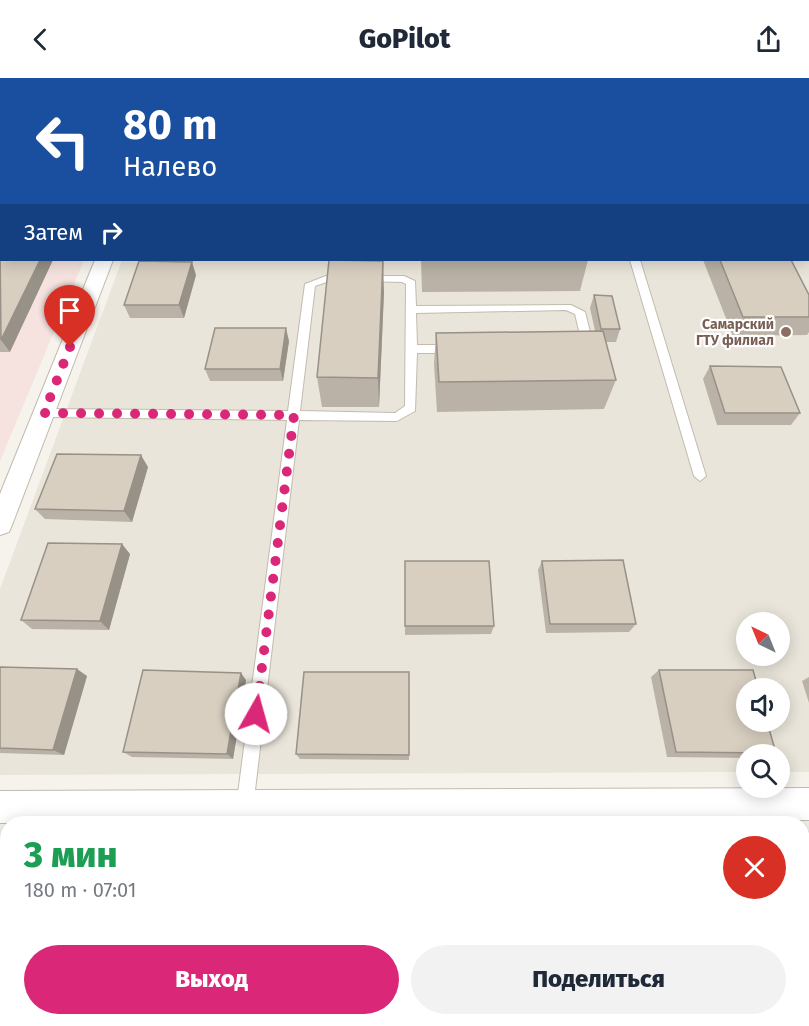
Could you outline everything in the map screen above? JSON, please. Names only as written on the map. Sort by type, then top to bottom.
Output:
[{"type":"street","points":[[0,525],[104,261]]},
{"type":"street","points":[[0,807],[57,815],[800,811]]},
{"type":"lane","points":[[635,261],[700,476]]},
{"type":"lane","points":[[44,413],[294,415],[397,417],[411,408],[411,283],[404,279],[338,279],[332,272],[310,284],[294,415],[243,815]]},
{"type":"lane","points":[[411,310],[567,307],[580,312],[587,340],[579,346],[567,346]]},
{"type":"lane","points":[[412,350],[460,348]]},
{"type":"shaded area","points":[[0,261],[84,261],[0,461]]},
{"type":"shaded area","points":[[122,261],[809,261],[809,772],[790,772],[790,744],[736,744],[736,772],[0,775],[0,589]]},
{"type":"building","points":[[0,261],[40,261],[1,340]]},
{"type":"building","points":[[139,261],[192,262],[179,305],[124,305]]},
{"type":"building","points":[[329,261],[383,261],[378,378],[317,377]]},
{"type":"building","points":[[720,261],[792,261],[809,295],[809,317],[743,317]]},
{"type":"building","points":[[594,295],[612,296],[620,329],[601,329]]},
{"type":"building","points":[[215,328],[286,328],[280,369],[205,369]]},
{"type":"building","points":[[603,331],[616,380],[439,382],[436,333]]},
{"type":"building","points":[[710,366],[781,367],[800,413],[725,413]]},
{"type":"building","points":[[57,454],[141,455],[124,511],[35,509]]},
{"type":"building","points":[[48,543],[122,544],[100,621],[21,620]]},
{"type":"building","points":[[623,560],[636,624],[550,624],[542,561]]},
{"type":"building","points":[[405,561],[489,561],[494,626],[405,626]]},
{"type":"building","points":[[0,667],[77,669],[53,750],[0,748]]},
{"type":"building","points":[[143,670],[241,673],[227,754],[123,752]]},
{"type":"building","points":[[659,670],[753,670],[755,678],[736,678],[736,732],[770,732],[773,744],[736,744],[736,753],[676,752]]},
{"type":"building","points":[[304,672],[409,672],[409,755],[296,754]]},
{"type":"place","name":"Самарский ГТУ филиал","points":[[786,332]]},
{"type":"route","points":[[70,347],[44,413],[294,415],[256,714]]}]
